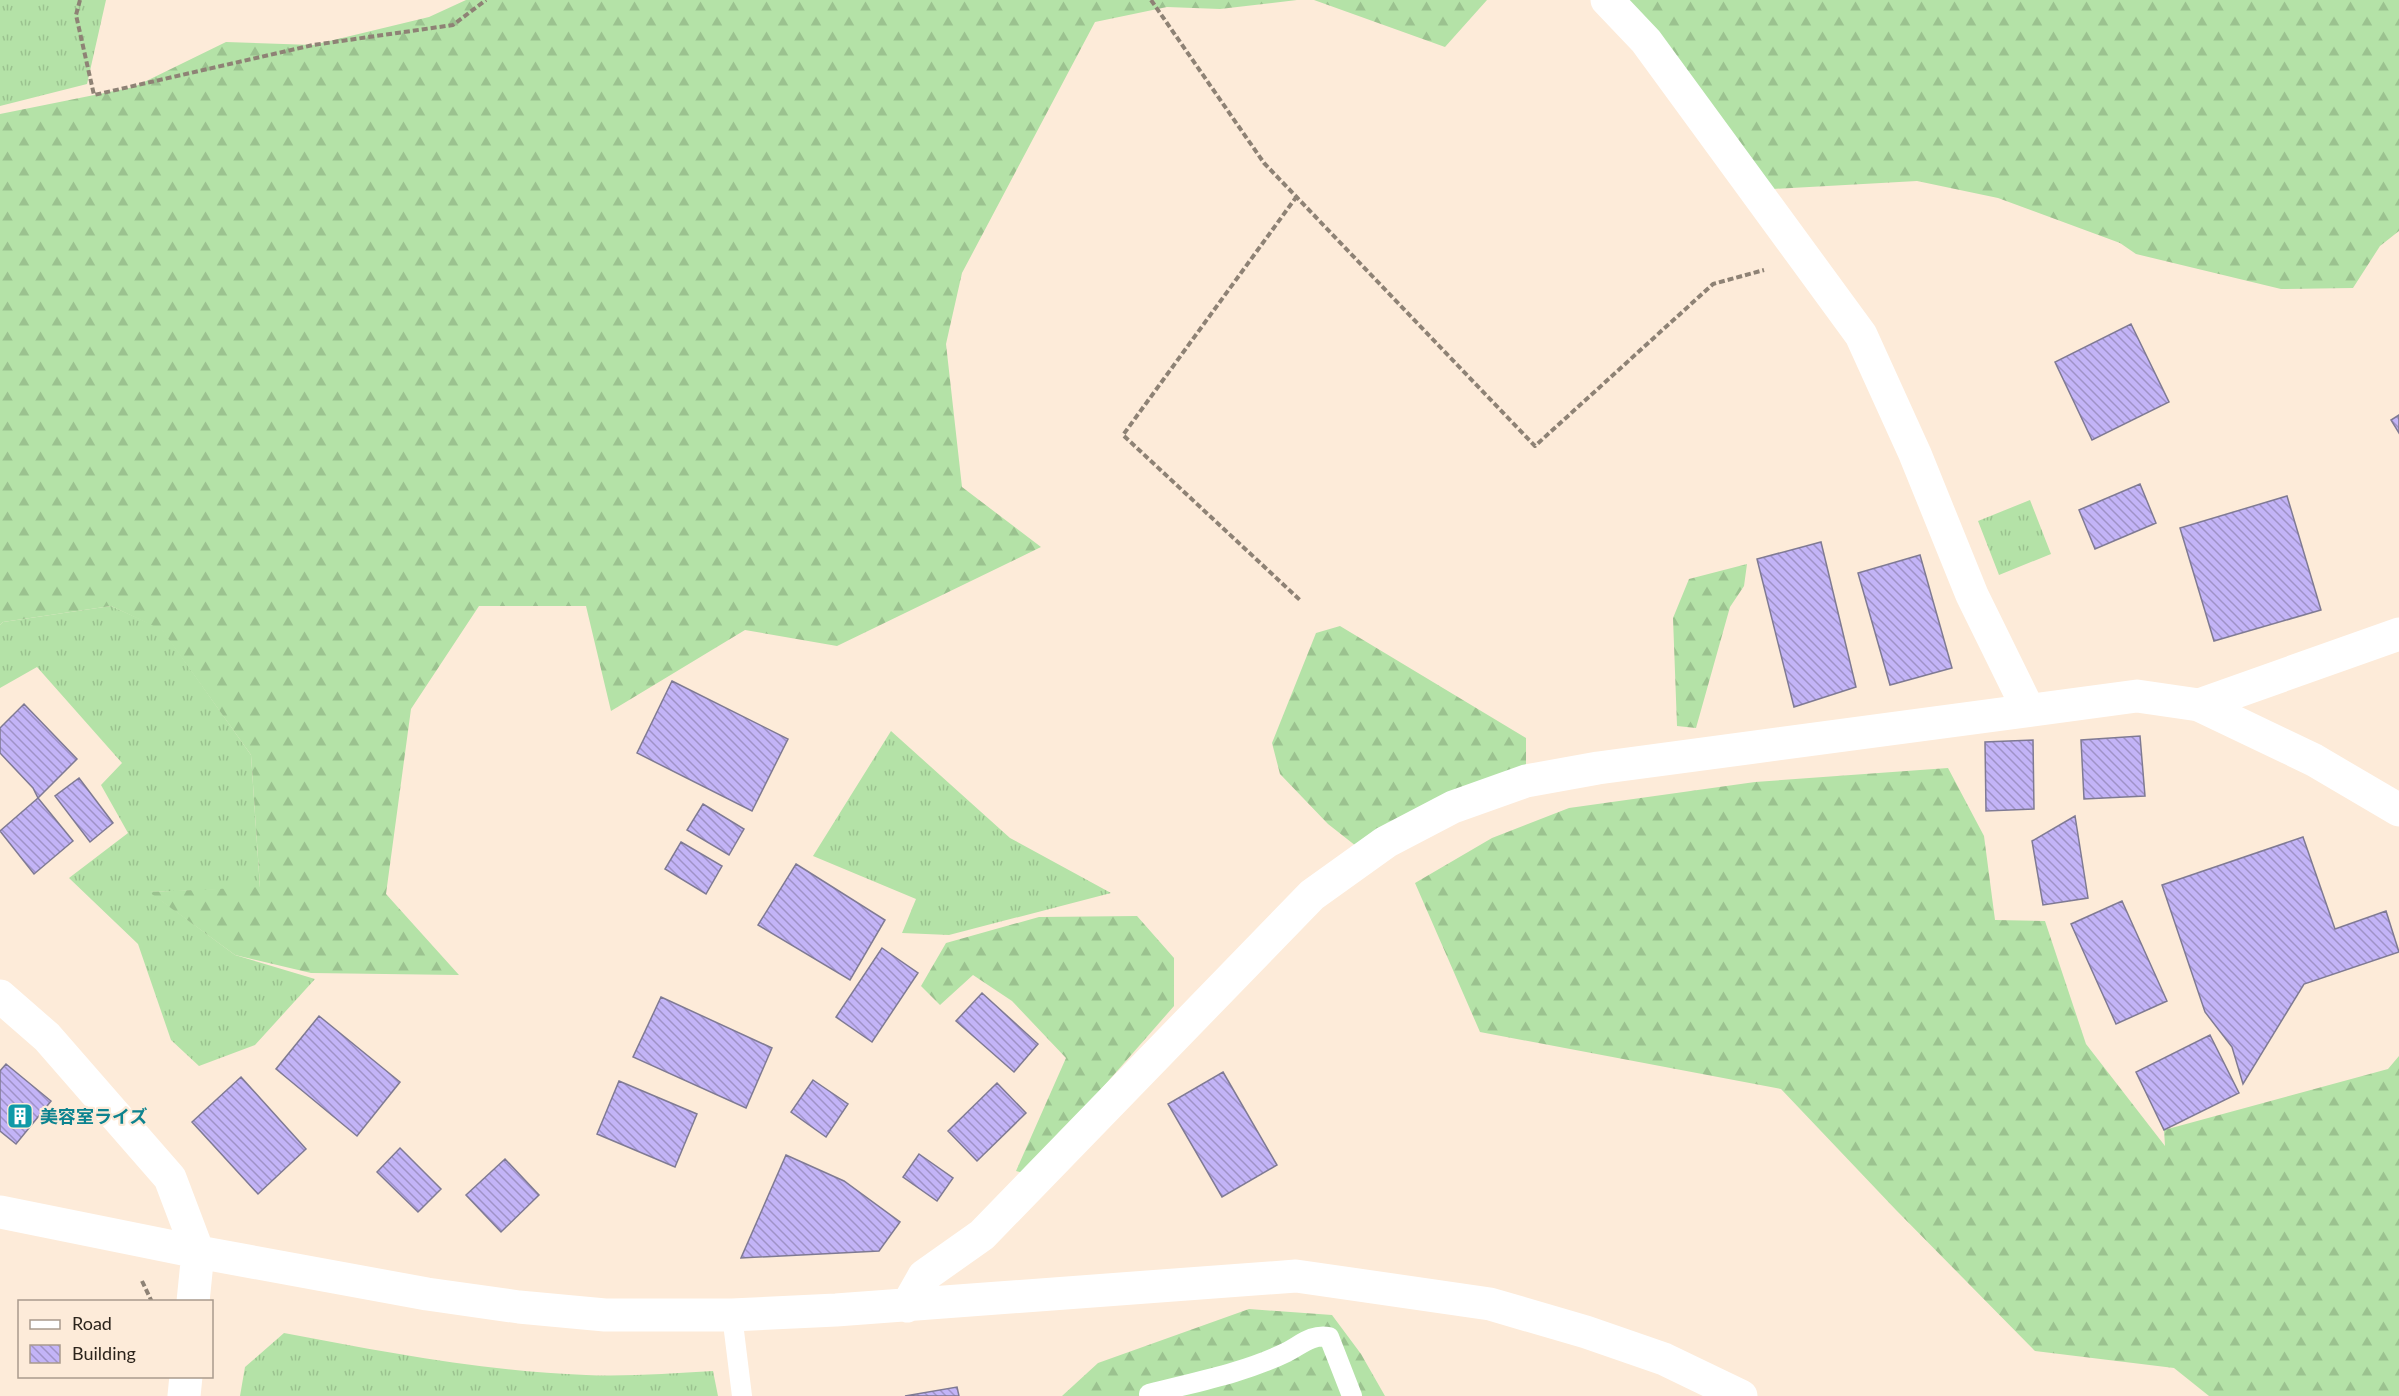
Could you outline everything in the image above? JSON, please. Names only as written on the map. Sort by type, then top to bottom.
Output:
[{"type":"street","points":[[1607,0],[1646,41],[1861,335],[1915,454],[1972,595],[2028,709]]},
{"type":"street","points":[[2199,705],[2399,634]]},
{"type":"street","points":[[907,1306],[924,1276],[982,1235],[1312,895],[1386,842],[1453,807],[1526,781],[1598,768],[2137,696],[2199,705],[2314,760],[2399,810]]},
{"type":"street","points":[[0,996],[47,1037],[170,1178],[198,1252],[193,1300]]},
{"type":"street","points":[[0,1212],[198,1252],[427,1294],[519,1307],[605,1315],[732,1315],[907,1306],[1097,1289],[1296,1276],[1490,1304],[1587,1332],[1664,1359],[1741,1396]]},
{"type":"street","points":[[184,1396],[186,1378]]},
{"type":"lane","points":[[732,1315],[742,1396]]},
{"type":"lane","points":[[1149,1394],[1235,1371],[1285,1352],[1317,1335],[1329,1337],[1352,1396]]},
{"type":"path","points":[[80,0],[76,15],[94,95],[313,45],[453,25],[486,0]]},
{"type":"path","points":[[1151,0],[1264,163],[1535,446],[1713,284],[1805,258]]},
{"type":"path","points":[[1297,196],[1123,435],[1301,601]]},
{"type":"green space","points":[[0,0],[106,0],[87,84],[0,106]]},
{"type":"green space","points":[[466,0],[1297,0],[1220,9],[1167,7],[1095,22],[962,273],[946,344],[962,487],[1041,547],[837,646],[745,630],[611,711],[586,606],[479,606],[411,709],[386,894],[459,975],[311,973],[235,955],[149,892],[260,887],[251,755],[162,630],[111,606],[3,622],[0,625],[0,114],[134,87],[226,42],[313,45],[429,17]]},
{"type":"green space","points":[[1314,0],[1487,0],[1445,47]]},
{"type":"green space","points":[[1602,0],[2399,0],[2399,231],[2380,246],[2353,288],[2281,289],[2136,254],[2120,243],[1998,198],[1917,181],[1773,189]]},
{"type":"green space","points":[[2030,500],[2051,554],[1999,575],[1978,521]]},
{"type":"green space","points":[[1747,564],[1744,586],[1730,607],[1696,728],[1677,726],[1673,618],[1689,579]]},
{"type":"green space","points":[[111,606],[162,629],[251,755],[260,888],[150,892],[235,955],[315,979],[255,1045],[199,1066],[171,1040],[138,944],[69,878],[128,833],[101,785],[122,763],[37,667],[0,688],[0,625],[3,622]]},
{"type":"green space","points":[[1340,626],[1526,738],[1526,781],[1356,846],[1328,824],[1280,774],[1272,743],[1316,633]]},
{"type":"green space","points":[[891,731],[1010,838],[1111,893],[949,935],[902,933],[916,899],[813,856]]},
{"type":"green space","points":[[1948,768],[1984,836],[1995,920],[2045,921],[2086,1044],[2165,1146],[2164,1130],[2388,1069],[2399,1056],[2399,1396],[2209,1396],[2174,1368],[2035,1351],[1781,1089],[1480,1032],[1415,883],[1492,838],[1569,808],[1755,782]]},
{"type":"green space","points":[[1137,916],[1174,958],[1174,1006],[1027,1174],[1016,1171],[1066,1058],[1012,1001],[973,975],[940,1005],[921,986],[946,943],[1039,917]]},
{"type":"green space","points":[[1249,1309],[1332,1315],[1361,1354],[1385,1396],[1062,1396],[1098,1363]]},
{"type":"green space","points":[[284,1333],[434,1360],[548,1373],[618,1376],[713,1371],[718,1396],[240,1396],[245,1367]]},
{"type":"building","points":[[2131,324],[2169,402],[2092,440],[2055,362]]},
{"type":"building","points":[[2399,415],[2399,433],[2391,420]]},
{"type":"building","points":[[2140,484],[2156,523],[2095,549],[2079,510]]},
{"type":"building","points":[[2287,496],[2321,610],[2214,641],[2180,528]]},
{"type":"building","points":[[1821,542],[1856,687],[1794,707],[1757,559]]},
{"type":"building","points":[[1920,555],[1952,668],[1890,685],[1858,573]]},
{"type":"building","points":[[672,681],[788,739],[752,811],[637,753]]},
{"type":"building","points":[[24,704],[77,759],[38,798],[33,788],[0,753],[0,728]]},
{"type":"building","points":[[2140,736],[2145,796],[2084,799],[2081,740]]},
{"type":"building","points":[[2033,740],[2034,809],[1986,811],[1985,742]]},
{"type":"building","points":[[79,778],[113,823],[90,842],[55,796]]},
{"type":"building","points":[[38,798],[73,841],[34,874],[0,831]]},
{"type":"building","points":[[703,804],[744,829],[729,855],[687,830]]},
{"type":"building","points":[[2075,816],[2088,898],[2043,905],[2032,841]]},
{"type":"building","points":[[2303,837],[2335,929],[2386,911],[2399,952],[2304,984],[2243,1084],[2232,1047],[2205,1012],[2162,885]]},
{"type":"building","points":[[681,842],[722,866],[706,894],[665,869]]},
{"type":"building","points":[[796,864],[885,920],[850,980],[758,925]]},
{"type":"building","points":[[2122,901],[2167,1001],[2116,1024],[2071,924]]},
{"type":"building","points":[[882,948],[918,973],[872,1042],[836,1017]]},
{"type":"building","points":[[982,993],[1038,1044],[1014,1072],[956,1021]]},
{"type":"building","points":[[661,997],[772,1048],[746,1108],[633,1057]]},
{"type":"building","points":[[319,1016],[400,1082],[357,1136],[276,1069]]},
{"type":"building","points":[[2210,1035],[2239,1093],[2164,1130],[2136,1072]]},
{"type":"building","name":"美容室ライズ","points":[[6,1064],[51,1101],[16,1144],[0,1131],[0,1071]]},
{"type":"building","points":[[1223,1072],[1277,1165],[1222,1197],[1168,1104]]},
{"type":"building","points":[[241,1077],[306,1149],[258,1194],[192,1122]]},
{"type":"building","points":[[813,1080],[848,1104],[826,1137],[791,1112]]},
{"type":"building","points":[[619,1081],[697,1114],[675,1167],[597,1134]]},
{"type":"building","points":[[997,1083],[1026,1113],[977,1161],[948,1131]]},
{"type":"building","points":[[400,1148],[441,1189],[418,1212],[377,1172]]},
{"type":"building","points":[[919,1154],[953,1178],[937,1201],[903,1177]]},
{"type":"building","points":[[786,1155],[844,1181],[900,1222],[879,1251],[741,1258]]},
{"type":"building","points":[[505,1159],[539,1195],[501,1232],[466,1195]]},
{"type":"building","points":[[957,1387],[959,1396],[905,1396]]},
{"type":"place","name":"美容室ライズ","points":[[20,1116]]}]
